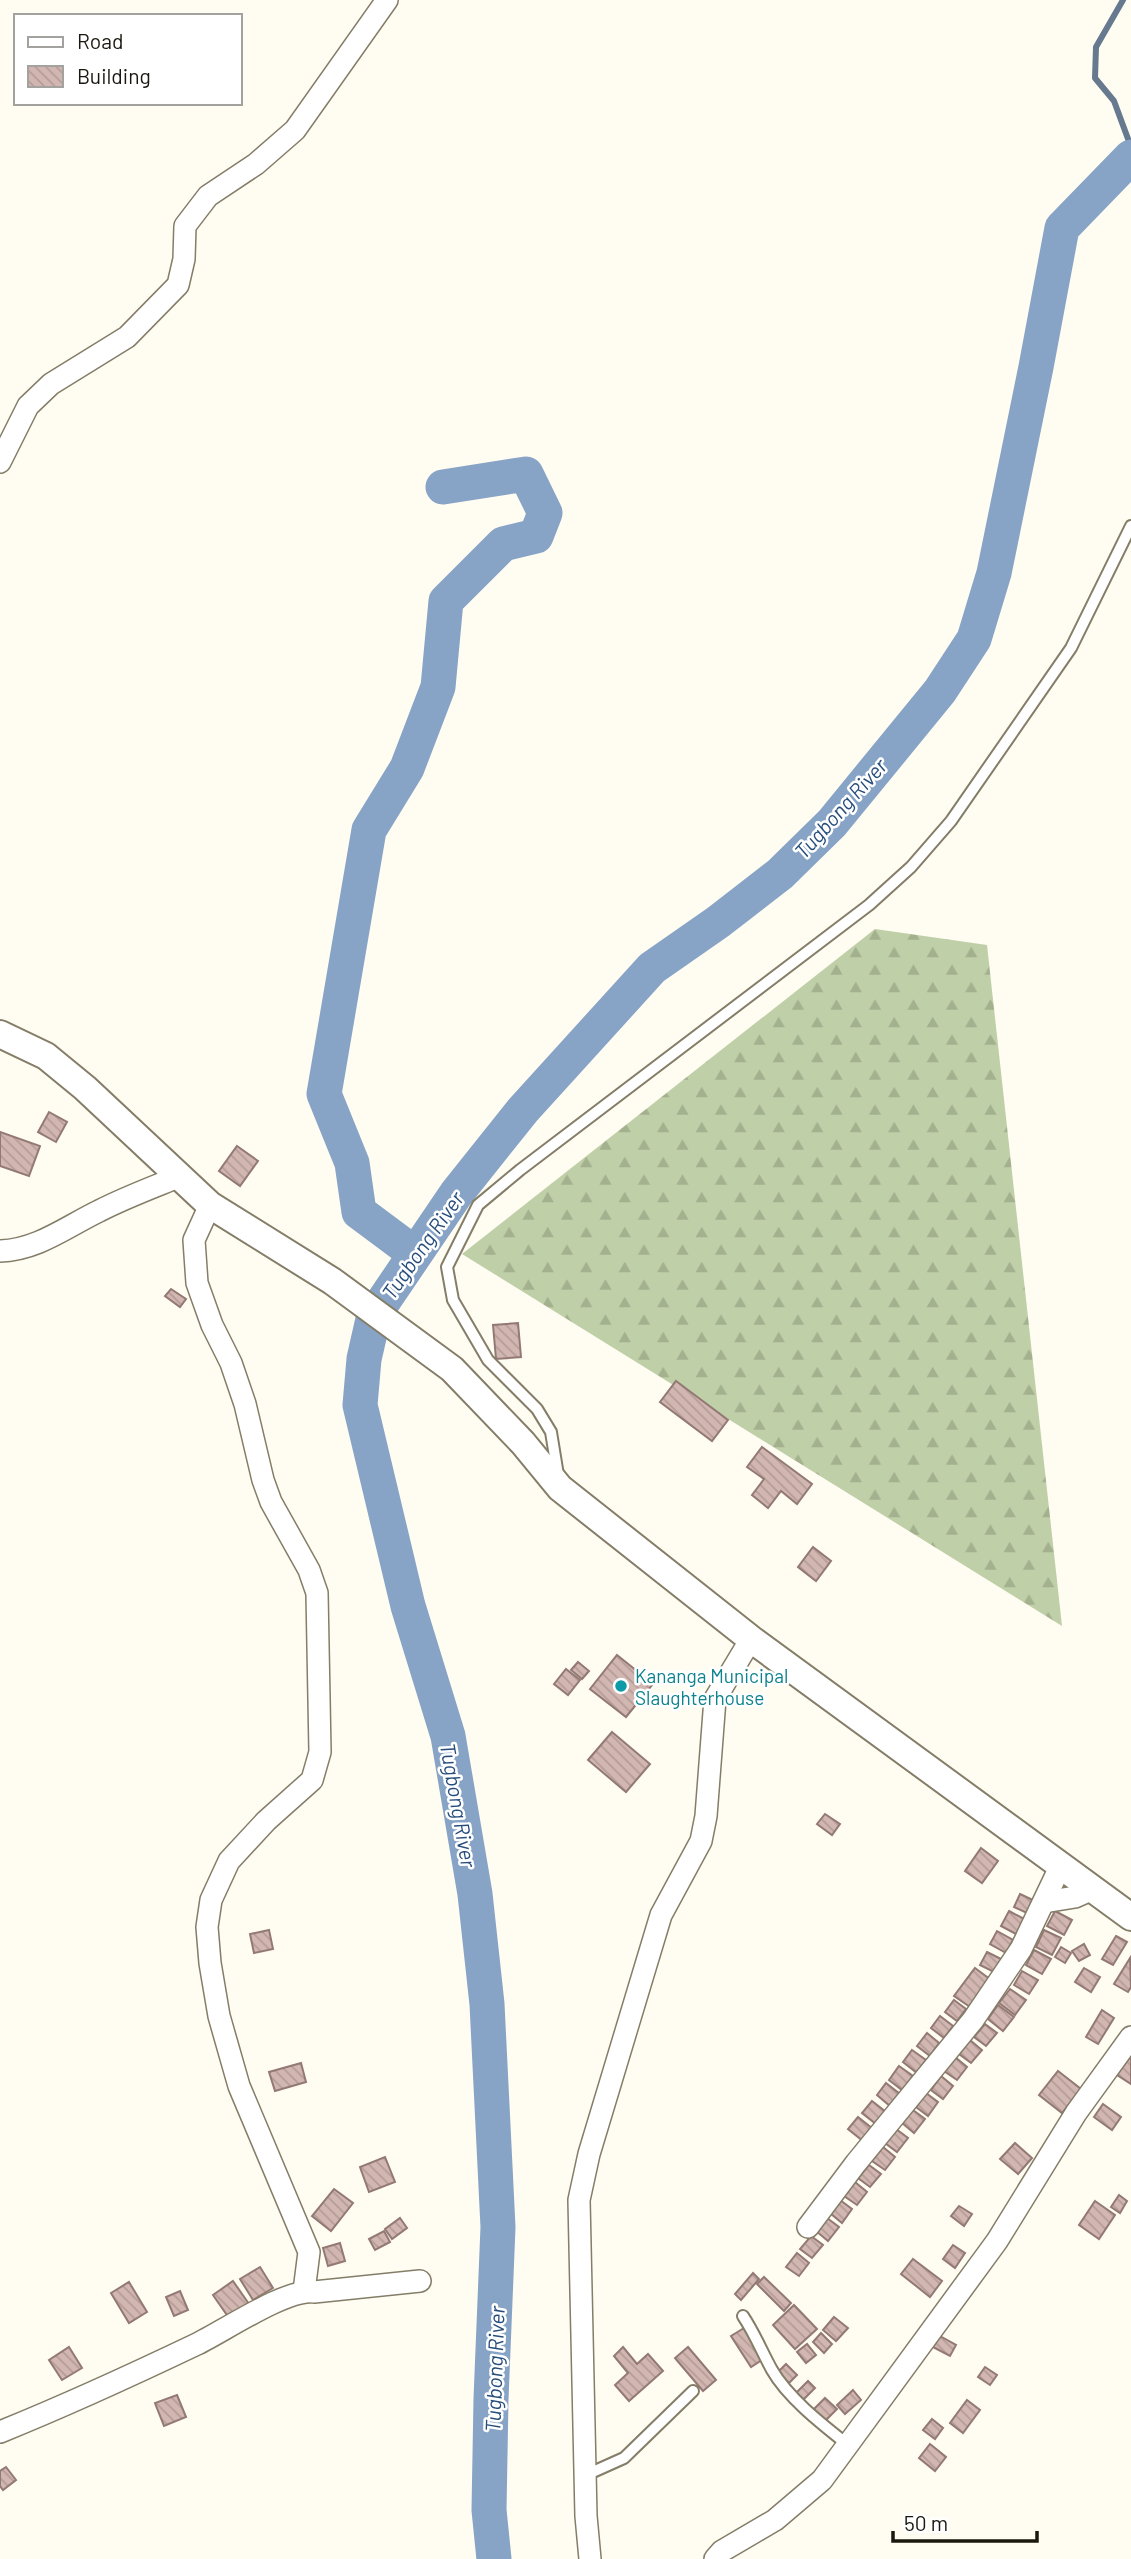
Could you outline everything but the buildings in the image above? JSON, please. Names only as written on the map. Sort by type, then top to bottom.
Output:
[{"type":"street","points":[[0,462],[28,406],[51,384],[127,337],[178,285],[184,259],[185,226],[208,196],[256,164],[295,130],[387,0]]},
{"type":"street","points":[[0,1034],[46,1056],[85,1088],[210,1205],[332,1280],[452,1369],[523,1443],[560,1488],[751,1639],[1131,1917]]},
{"type":"street","points":[[0,1251],[16,1251],[49,1239],[102,1209],[178,1177]]},
{"type":"street","points":[[210,1205],[194,1240],[197,1283],[212,1325],[231,1363],[271,1502],[309,1570],[317,1593],[320,1752],[312,1780],[266,1821],[229,1861],[211,1900],[207,1927],[219,2016],[239,2086],[309,2252],[304,2291]]},
{"type":"street","points":[[590,2559],[586,2516],[579,2200],[589,2154],[662,1915],[701,1841],[706,1816],[715,1699],[751,1639]]},
{"type":"street","points":[[808,2227],[856,2163],[973,2020],[1021,1949],[1061,1865]]},
{"type":"street","points":[[1044,1902],[1075,1897],[1093,1889]]},
{"type":"street","points":[[715,2559],[775,2520],[822,2480],[997,2241],[1076,2113],[1131,2037]]},
{"type":"street","points":[[0,2432],[62,2407],[201,2342],[254,2312],[304,2291],[420,2281]]},
{"type":"lane","points":[[560,1488],[551,1432],[537,1409],[488,1360],[453,1300],[447,1267],[478,1205],[520,1170],[869,905],[911,867],[951,821],[1071,648],[1131,526]]},
{"type":"lane","points":[[743,2316],[774,2372],[813,2418],[848,2444]]},
{"type":"lane","points":[[586,2475],[624,2458],[693,2390]]},
{"type":"green space","points":[[875,929],[987,945],[1062,1626],[462,1254]]},
{"type":"waterway","points":[[1123,0],[1096,47],[1095,78],[1114,101],[1131,147]]},
{"type":"waterway","name":"Tugbong River","points":[[494,2559],[489,2510],[498,2227],[487,2004],[475,1894],[448,1736],[408,1606],[360,1405],[364,1359],[374,1315],[456,1194],[523,1110],[652,968],[780,874],[832,823],[940,691],[974,639],[994,573],[1062,228],[1131,157]]},
{"type":"waterway","points":[[414,1253],[359,1212],[352,1163],[324,1094],[369,830],[407,768],[438,687],[446,601],[503,544],[536,536],[545,513],[526,474],[443,487]]},
{"type":"place","name":"Kananga Municipal Slaughterhouse","points":[[621,1686]]}]
